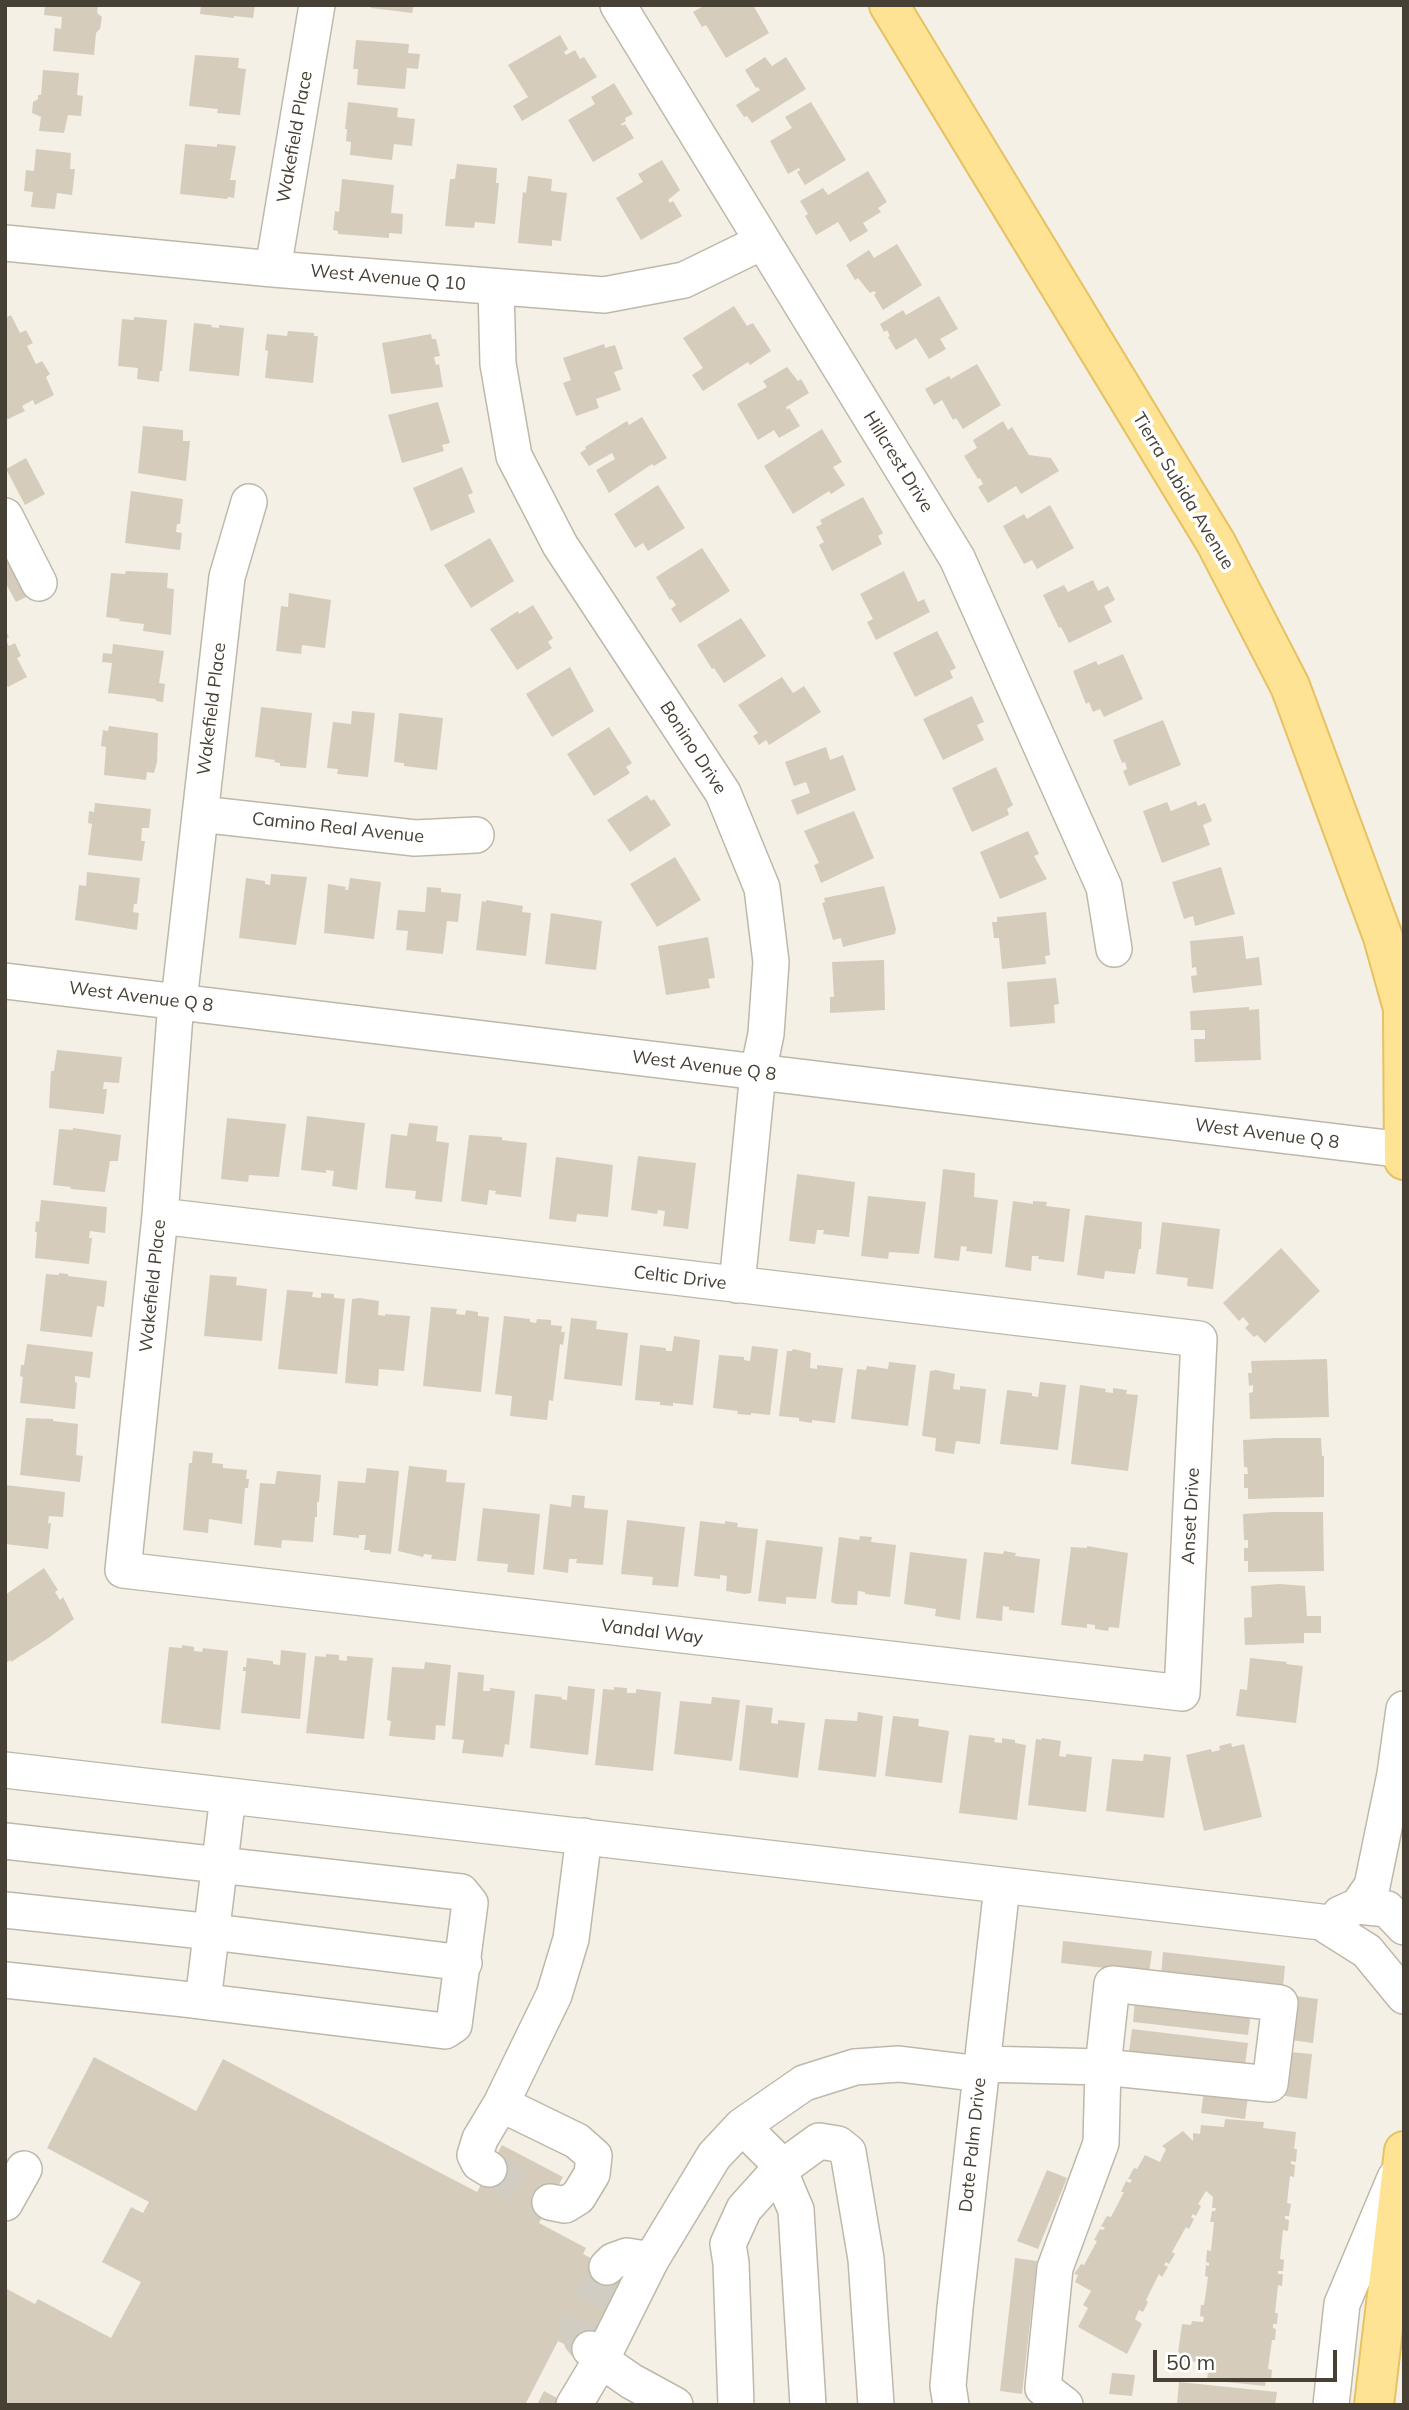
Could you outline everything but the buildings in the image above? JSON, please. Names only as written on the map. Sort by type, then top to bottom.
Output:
[{"type":"main road","name":"Tierra Subida Avenue","points":[[889,5],[1216,543],[1290,686],[1383,937],[1404,1012],[1403,1153]]},
{"type":"main road","points":[[1374,2405],[1404,2151]]},
{"type":"street","name":"Wakefield Place","points":[[273,269],[317,5]]},
{"type":"street","name":"Hillcrest Drive","points":[[618,5],[957,558],[1104,887],[1114,949]]},
{"type":"street","name":"West Avenue Q 10","points":[[5,243],[273,269],[604,295],[684,280],[762,242]]},
{"type":"street","name":"Bonino Drive","points":[[496,287],[498,364],[514,456],[560,545],[723,793],[762,888],[771,962],[766,1034],[758,1072],[737,1285]]},
{"type":"street","name":"Wakefield Place","points":[[123,1570],[160,1216],[177,1001],[228,577],[249,502]]},
{"type":"street","points":[[5,516],[39,583]]},
{"type":"street","name":"Camino Real Avenue","points":[[200,814],[415,838],[476,835]]},
{"type":"street","name":"West Avenue Q 8","points":[[5,981],[1403,1153]]},
{"type":"street","name":"Celtic Drive","points":[[160,1216],[1199,1339]]},
{"type":"street","name":"Anset Drive","points":[[1182,1693],[1199,1339]]},
{"type":"street","name":"Vandal Way","points":[[123,1570],[1182,1693]]},
{"type":"street","points":[[1358,1906],[1372,1886],[1375,1875],[1395,1774],[1404,1709]]},
{"type":"street","points":[[5,1770],[1321,1922],[1367,1951],[1404,1996]]},
{"type":"street","points":[[204,2001],[228,1796]]},
{"type":"street","points":[[489,2169],[479,2163],[475,2155],[480,2139],[501,2104],[554,1995],[571,1939],[584,1836]]},
{"type":"street","points":[[5,1841],[461,1892],[470,1903],[454,2025],[445,2031],[5,1980]]},
{"type":"street","name":"Date Palm Drive","points":[[951,2405],[948,2386],[1002,1886]]},
{"type":"street","points":[[1321,1922],[1358,1906],[1388,1909],[1404,1927]]},
{"type":"street","points":[[5,1910],[464,1963]]},
{"type":"street","points":[[574,2405],[596,2354],[714,2156],[742,2126],[804,2083],[855,2067],[899,2064],[981,2069],[1103,2067],[1270,2084],[1280,2003],[1112,1984],[1103,2067],[1101,2143],[1055,2268],[1043,2388],[1065,2405]]},
{"type":"street","points":[[501,2104],[576,2141],[594,2156],[593,2174],[578,2197],[565,2205],[550,2202]]},
{"type":"street","points":[[742,2126],[774,2158],[796,2210],[808,2405]]},
{"type":"street","points":[[736,2405],[728,2244],[744,2209],[779,2170],[819,2141],[838,2144],[848,2152],[866,2259],[876,2405]]},
{"type":"street","points":[[1331,2405],[1342,2304],[1403,2158]]},
{"type":"street","points":[[5,2203],[24,2169]]},
{"type":"street","points":[[607,2266],[627,2256],[651,2260]]},
{"type":"street","points":[[596,2354],[631,2381],[675,2405]]},
{"type":"tunnel","points":[[489,2169],[550,2202]]},
{"type":"tunnel","points":[[590,2349],[581,2340],[578,2325],[607,2267]]}]
